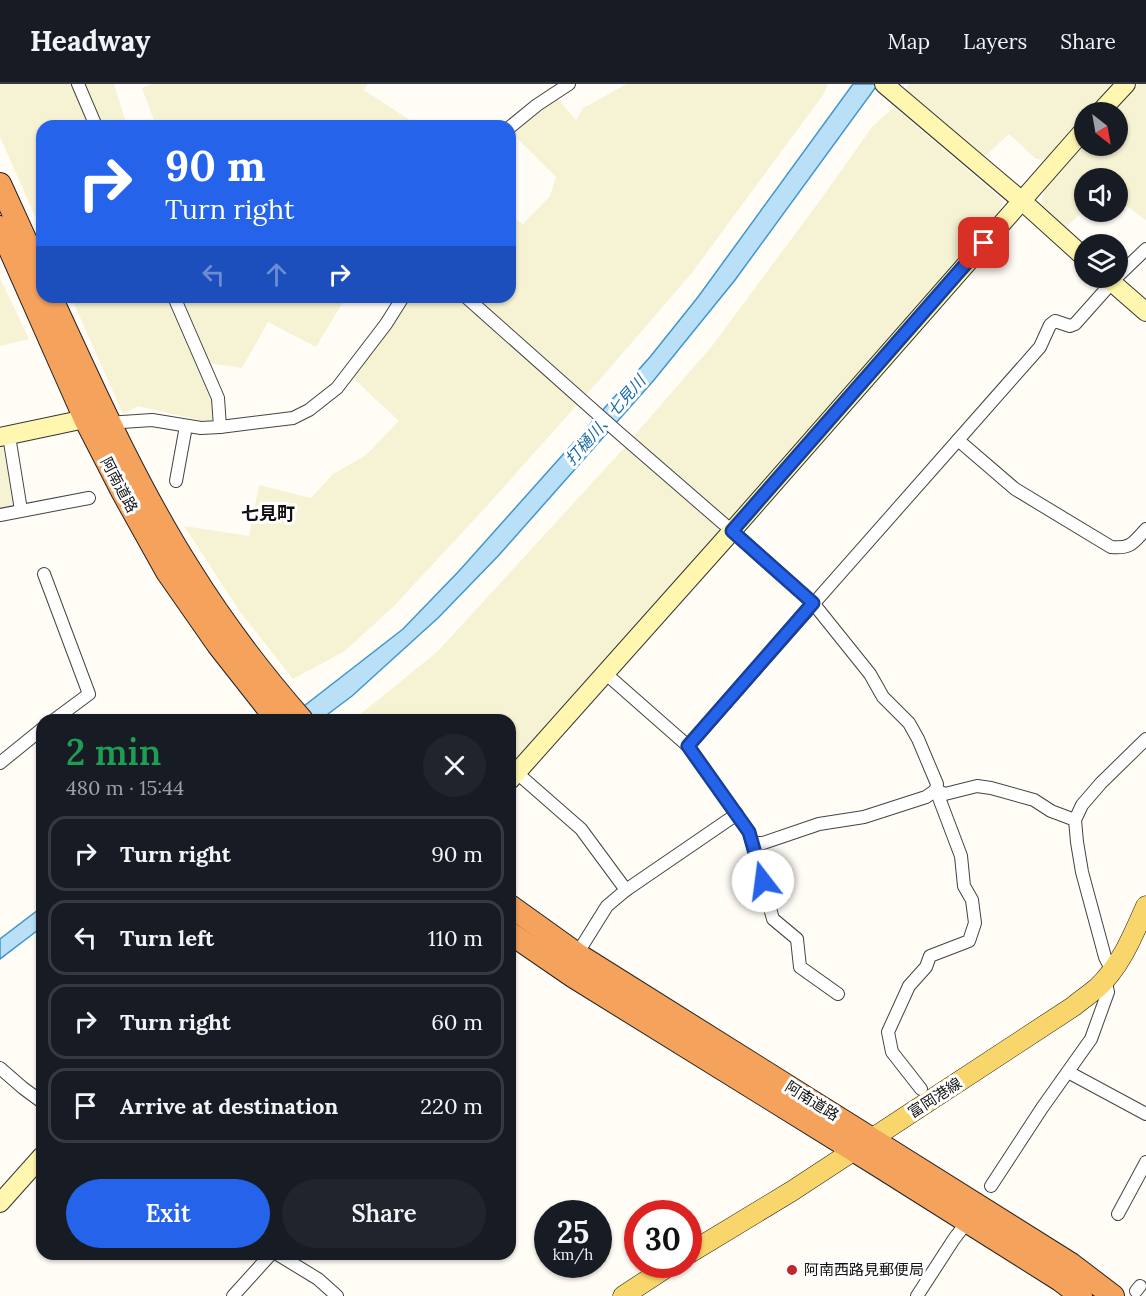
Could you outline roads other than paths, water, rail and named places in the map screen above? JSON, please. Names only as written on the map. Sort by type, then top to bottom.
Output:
[{"type":"highway","points":[[0,184],[36,263]]},
{"type":"highway","name":"阿南道路","points":[[0,228],[85,419],[167,572],[218,645],[285,714]]},
{"type":"highway","name":"阿南道路","points":[[54,303],[109,423],[141,485],[190,570],[236,638],[273,687],[285,714]]},
{"type":"highway","name":"阿南道路","points":[[516,910],[577,954],[863,1145],[967,1222],[1060,1280],[1081,1296]]},
{"type":"highway","name":"阿南道路","points":[[516,937],[574,977],[1071,1264],[1113,1296]]},
{"type":"main road","name":"富岡港線","points":[[702,1246],[863,1145],[1074,1006],[1109,975],[1130,944],[1146,906]]},
{"type":"main road","points":[[623,1296],[651,1278]]},
{"type":"street","points":[[78,84],[93,120]]},
{"type":"street","points":[[1109,102],[1126,84]]},
{"type":"street","points":[[516,122],[563,85]]},
{"type":"street","points":[[887,87],[1074,248]]},
{"type":"street","points":[[516,774],[1074,141]]},
{"type":"street","points":[[1128,265],[1146,249]]},
{"type":"street","points":[[688,746],[1040,347],[1050,325],[1055,321],[1070,326],[1075,324],[1105,288]]},
{"type":"street","points":[[1123,288],[1146,312]]},
{"type":"street","points":[[177,303],[218,398],[220,428]]},
{"type":"street","points":[[21,510],[5,436],[85,419],[109,423],[152,420],[201,428],[220,428],[293,418],[309,410],[337,388],[399,303]]},
{"type":"street","points":[[473,303],[813,603],[870,674],[883,696],[909,723],[937,784],[936,790],[961,856],[964,886],[972,900],[975,923],[969,941],[930,956],[926,967],[909,986],[888,1032],[892,1052],[921,1089]]},
{"type":"street","points":[[176,481],[186,426]]},
{"type":"street","points":[[958,441],[1015,489],[1111,547],[1122,548],[1133,543],[1146,529]]},
{"type":"street","points":[[0,515],[89,498]]},
{"type":"street","points":[[44,574],[88,694],[62,714]]},
{"type":"street","points":[[605,673],[688,746],[749,832],[773,919],[797,939],[800,967],[838,994]]},
{"type":"street","points":[[0,763],[36,734]]},
{"type":"street","points":[[991,1186],[1091,1039],[1108,992],[1109,975],[1106,957],[1082,872],[1076,820],[1082,805],[1101,783],[1146,739]]},
{"type":"street","points":[[516,778],[581,829],[626,890]]},
{"type":"street","points":[[936,790],[945,794],[977,786],[991,788],[1034,800],[1051,811],[1076,820]]},
{"type":"street","points":[[752,843],[763,843],[819,824],[864,817],[926,797],[936,790]]},
{"type":"street","points":[[577,954],[607,906],[626,890],[737,814]]},
{"type":"street","points":[[0,1068],[36,1098]]},
{"type":"street","points":[[1068,1072],[1146,1114]]},
{"type":"street","points":[[1118,1214],[1146,1162]]},
{"type":"street","points":[[0,1203],[36,1163]]},
{"type":"street","points":[[917,1296],[967,1222]]},
{"type":"street","points":[[233,1296],[266,1260]]},
{"type":"street","points":[[287,1260],[318,1279],[337,1296]]},
{"type":"water","name":"打樋川、七見川","points":[[853,84],[878,84],[735,280],[654,380],[499,555],[439,617],[352,696],[328,714],[294,714],[403,629],[459,571],[650,357],[698,297]]},
{"type":"water","points":[[36,912],[36,932],[0,959],[0,939]]},
{"type":"place","name":"阿南西路見郵便局","points":[[792,1270]]},
{"type":"district","name":"七見町","points":[[268,514]]}]
